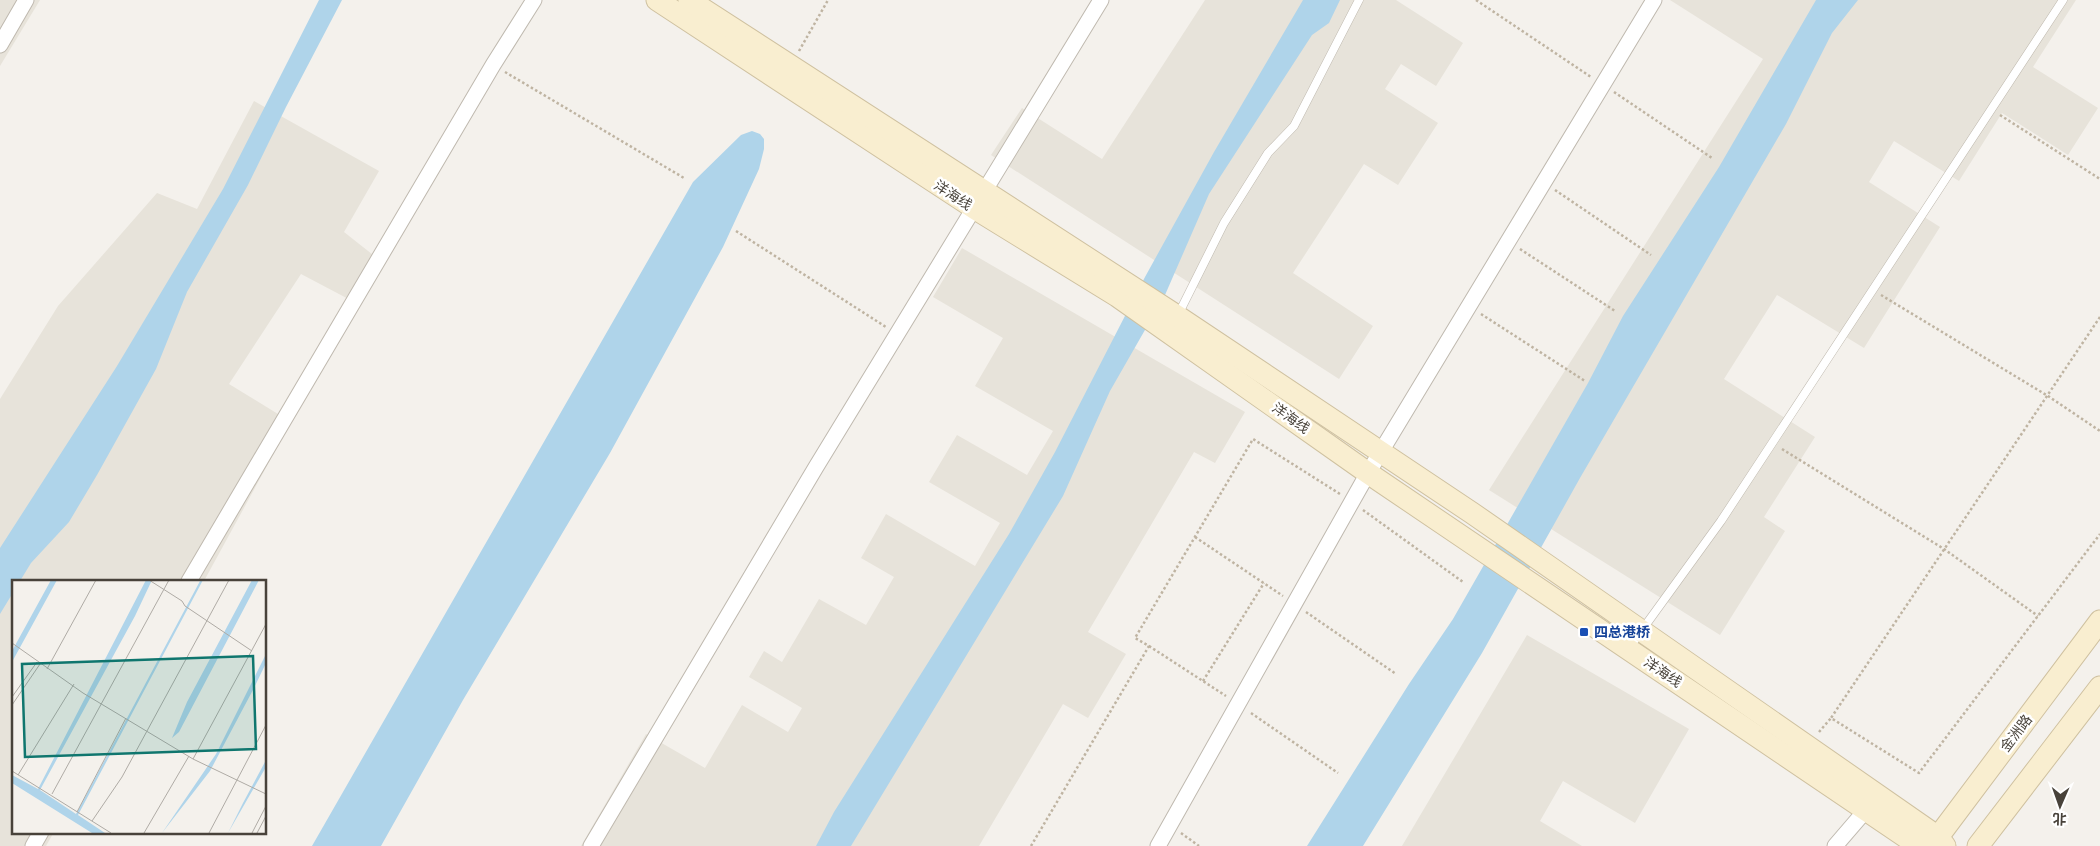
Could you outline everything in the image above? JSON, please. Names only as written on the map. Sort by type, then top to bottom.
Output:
[{"type":"main road","name":"洋海线","points":[[657,0],[1381,452],[1552,567],[1642,631],[1872,803]]},
{"type":"main road","name":"洋海线","points":[[689,0],[791,66],[979,200]]},
{"type":"main road","name":"洋海线","points":[[1169,321],[1368,473],[1463,538],[1629,649],[1935,844]]},
{"type":"main road","name":"金洲路","points":[[1935,844],[2100,621]]},
{"type":"main road","points":[[1978,846],[2100,687]]},
{"type":"street","points":[[0,45],[26,0]]},
{"type":"street","points":[[190,580],[493,65],[534,0]]},
{"type":"street","points":[[591,846],[816,467],[1101,0]]},
{"type":"street","points":[[1158,846],[1353,503],[1368,473],[1654,0]]},
{"type":"street","points":[[1835,846],[1872,803]]},
{"type":"street","points":[[33,846],[40,834]]},
{"type":"lane","points":[[1169,321],[1224,223],[1268,152],[1294,126],[1359,0]]},
{"type":"lane","points":[[1629,649],[1721,521],[2063,0]]},
{"type":"path","points":[[791,66],[828,0]]},
{"type":"path","points":[[493,65],[684,178]]},
{"type":"path","points":[[1992,110],[2100,179]]},
{"type":"path","points":[[1544,182],[1651,255]]},
{"type":"path","points":[[736,231],[897,335]]},
{"type":"path","points":[[1508,241],[1615,311]]},
{"type":"path","points":[[1873,290],[2048,396],[2100,431]]},
{"type":"path","points":[[1469,307],[1586,381]]},
{"type":"path","points":[[2100,317],[1831,718],[1919,772],[2100,534]]},
{"type":"path","points":[[1031,846],[1149,646],[1135,638],[1253,439],[1353,503],[1464,582]]},
{"type":"path","points":[[1772,443],[1944,549],[2038,616]]},
{"type":"path","points":[[1203,681],[1264,583]]},
{"type":"path","points":[[1170,826],[1200,846]]},
{"type":"shaded area","points":[[0,0],[40,0],[0,66]]},
{"type":"shaded area","points":[[1205,0],[1396,0],[1463,43],[1436,86],[1401,64],[1385,89],[1438,123],[1398,185],[1364,164],[1293,273],[1373,326],[1339,379],[991,155],[1022,108],[1102,159]]},
{"type":"shaded area","points":[[1670,0],[2076,0],[2033,67],[2098,108],[2068,155],[2002,113],[1959,181],[1894,141],[1869,182],[1940,227],[1864,348],[1777,295],[1724,379],[1815,437],[1764,517],[1785,531],[1720,635],[1489,490],[1763,59]]},
{"type":"shaded area","points":[[254,101],[379,171],[344,232],[382,262],[356,303],[301,274],[229,384],[291,422],[205,580],[12,580],[12,834],[53,834],[46,846],[0,846],[0,399],[58,306],[157,193],[197,209]]},
{"type":"shaded area","points":[[962,248],[1245,412],[1215,463],[1194,452],[1088,632],[1126,654],[1088,718],[1063,704],[979,846],[581,846],[646,734],[705,768],[742,705],[788,732],[802,708],[749,677],[764,651],[782,662],[819,599],[866,625],[894,577],[861,558],[886,514],[975,566],[1000,523],[929,482],[957,435],[1027,475],[1053,431],[975,386],[1003,338],[933,297]]},
{"type":"shaded area","points":[[1527,635],[1689,729],[1635,823],[1563,781],[1540,821],[1582,846],[1402,846]]},
{"type":"water","points":[[319,0],[342,0],[248,185],[187,292],[156,369],[97,475],[69,522],[31,563],[21,580],[12,580],[12,594],[0,614],[0,548],[117,366],[223,189]]},
{"type":"water","points":[[1303,0],[1340,0],[1329,23],[1312,35],[1209,194],[1165,295],[1110,391],[1063,496],[851,846],[816,846],[834,812],[1009,534],[1055,452],[1145,277],[1214,152]]},
{"type":"water","points":[[1816,0],[1858,0],[1832,33],[1786,124],[1580,478],[1482,653],[1363,846],[1307,846],[1409,684],[1453,619],[1588,383],[1623,316],[1719,167]]},
{"type":"water","points":[[752,131],[760,134],[764,139],[764,149],[759,169],[723,247],[610,453],[463,700],[381,846],[312,846],[693,182],[741,135]]},
{"type":"place","name":"四总港桥","points":[[1584,632]]}]
